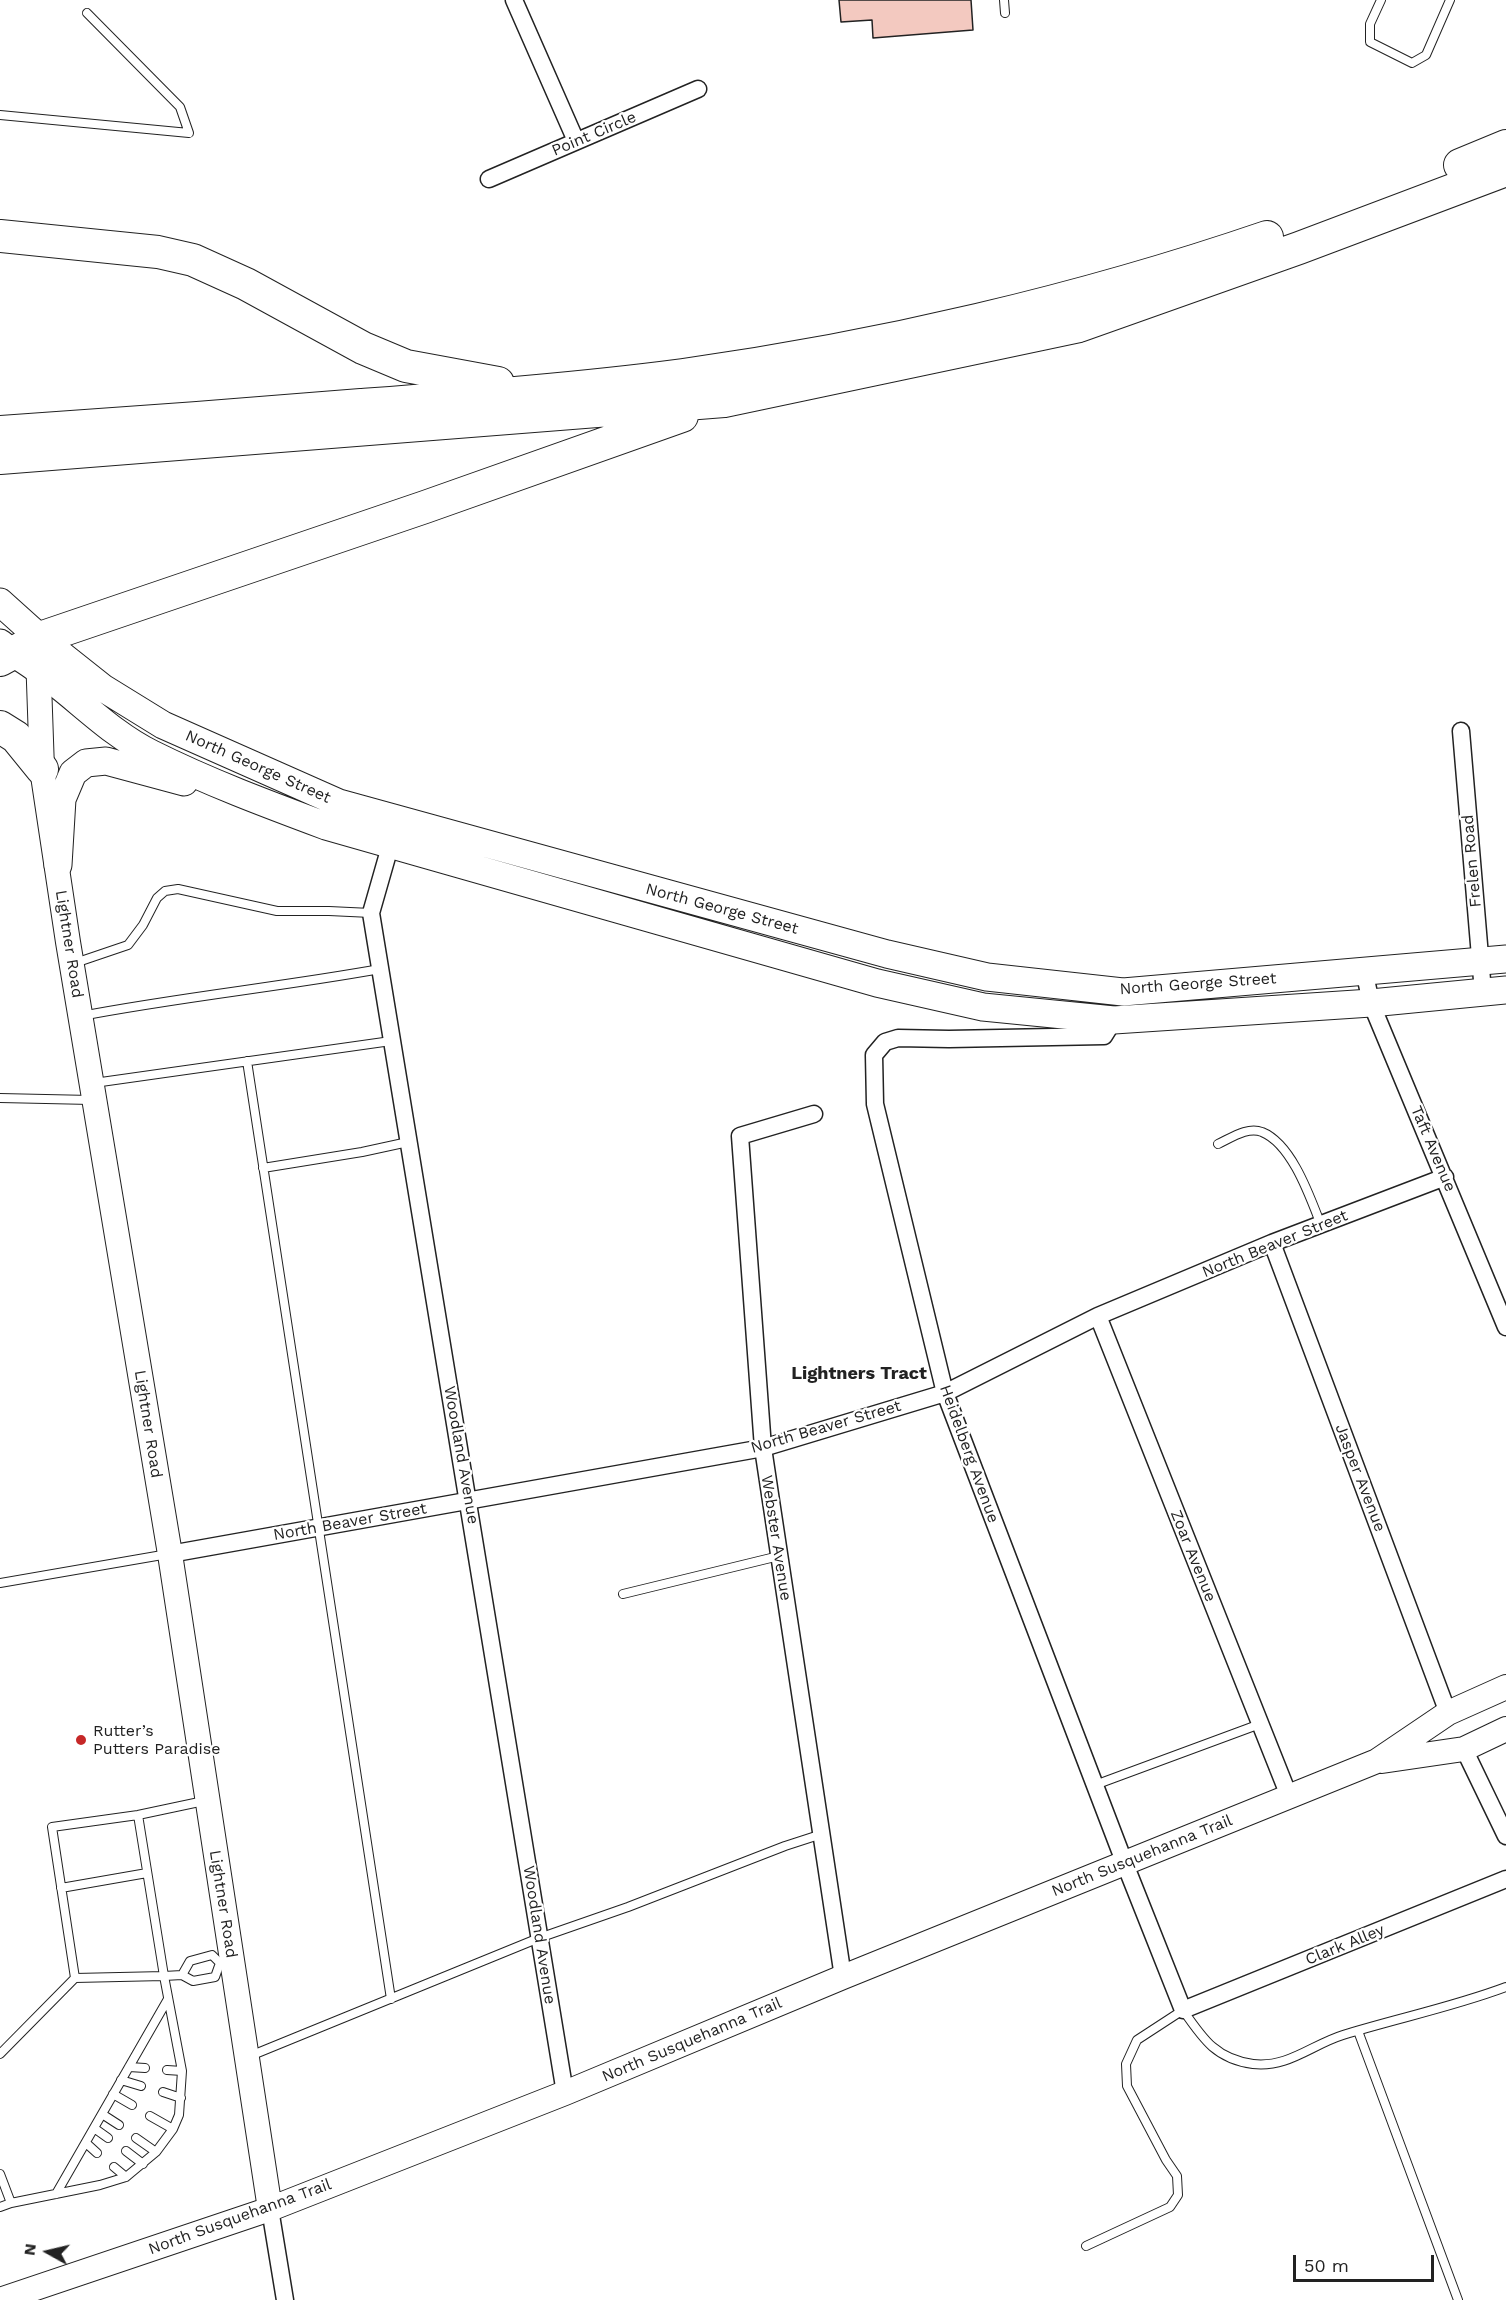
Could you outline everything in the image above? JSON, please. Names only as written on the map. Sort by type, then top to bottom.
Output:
[{"type":"highway","points":[[0,432],[543,391],[751,364],[892,338],[1056,300],[1256,241],[1492,164],[1506,139]]},
{"type":"highway","points":[[0,458],[724,401],[1079,326],[1299,248],[1492,164],[1506,146]]},
{"type":"highway","points":[[0,236],[158,252],[193,260],[246,284],[363,348],[406,366],[543,391]]},
{"type":"highway","points":[[13,656],[40,638],[414,511],[724,401]]},
{"type":"highway","points":[[0,728],[16,737],[42,769]]},
{"type":"main road","name":"North George Street","points":[[0,602],[40,638],[103,688],[163,725],[339,803],[395,833],[877,983],[983,1007],[1114,1020],[1371,1003],[1495,991]]},
{"type":"main road","name":"North George Street","points":[[13,656],[150,753],[247,797],[326,826],[395,833],[987,977],[1123,992],[1506,959]]},
{"type":"main road","name":"Lightner Road","points":[[13,656],[42,769],[58,865],[72,964],[170,1554],[208,1800],[226,1963],[247,2057],[270,2209]]},
{"type":"main road","points":[[58,865],[62,799],[73,773],[86,763],[106,761],[247,797]]},
{"type":"main road","name":"North Susquehanna Trail","points":[[0,2300],[270,2209],[565,2092],[1377,1761],[1448,1713],[1506,1688]]},
{"type":"main road","name":"North Susquehanna Trail","points":[[1377,1761],[1464,1749],[1506,1729]]},
{"type":"street","points":[[513,0],[576,141]]},
{"type":"street","name":"Point Circle","points":[[489,178],[698,88]]},
{"type":"street","name":"Frelen Road","points":[[1461,731],[1480,962],[1495,991]]},
{"type":"street","name":"Woodland Avenue","points":[[395,833],[371,913],[565,2092]]},
{"type":"street","name":"Taft Avenue","points":[[1364,970],[1371,1003],[1506,1327]]},
{"type":"street","name":"Heidelberg Avenue","points":[[1114,1020],[1104,1036],[898,1038],[885,1042],[874,1055],[874,1104],[945,1393],[1125,1864],[1184,2010]]},
{"type":"street","name":"Webster Avenue","points":[[814,1114],[740,1136],[763,1448],[843,1977]]},
{"type":"street","name":"North Beaver Street","points":[[170,1554],[763,1448],[945,1393],[1098,1316],[1272,1243],[1445,1177]]},
{"type":"street","name":"Jasper Avenue","points":[[1272,1243],[1448,1713]]},
{"type":"street","name":"Zoar Avenue","points":[[1098,1316],[1289,1796]]},
{"type":"street","points":[[1464,1749],[1506,1836]]},
{"type":"street","name":"Clark Alley","points":[[1184,2010],[1506,1879]]},
{"type":"street","points":[[270,2209],[285,2300]]},
{"type":"lane","points":[[1004,0],[1005,13]]},
{"type":"lane","points":[[1382,0],[1370,24],[1370,42],[1412,63],[1426,55],[1450,0]]},
{"type":"lane","points":[[0,115],[189,133],[180,107],[87,13]]},
{"type":"lane","points":[[72,964],[128,945],[143,925],[157,898],[165,891],[178,889],[277,911],[371,913]]},
{"type":"lane","points":[[81,1016],[153,1002],[325,979],[380,969]]},
{"type":"lane","points":[[0,1098],[93,1092],[246,1061],[391,1041]]},
{"type":"lane","points":[[246,1061],[391,1999]]},
{"type":"lane","points":[[1218,1144],[1245,1132],[1262,1131],[1278,1144],[1299,1170],[1321,1225]]},
{"type":"lane","points":[[263,1168],[408,1142]]},
{"type":"lane","points":[[0,1583],[170,1554]]},
{"type":"lane","points":[[623,1594],[779,1556]]},
{"type":"lane","points":[[1095,1785],[1260,1724]]},
{"type":"lane","points":[[75,1978],[52,1827],[138,1815],[208,1800]]},
{"type":"lane","points":[[0,2207],[126,2177],[156,2152],[173,2129],[179,2115],[182,2071],[138,1815]]},
{"type":"lane","points":[[247,2057],[539,1938],[822,1834]]},
{"type":"lane","points":[[61,1888],[147,1873]]},
{"type":"lane","points":[[0,2054],[75,1978],[182,1975],[193,1981],[215,1977],[226,1963],[212,1955],[190,1960],[182,1975]]},
{"type":"lane","points":[[1086,2246],[1170,2207],[1178,2195],[1177,2176],[1127,2086],[1126,2064],[1137,2040],[1184,2010],[1212,2048],[1228,2057],[1251,2063],[1272,2064],[1294,2058],[1341,2036],[1467,2002],[1506,1987]]},
{"type":"lane","points":[[57,2194],[129,2067],[142,2051],[168,1999]]},
{"type":"lane","points":[[1358,2031],[1458,2300]]},
{"type":"lane","points":[[166,2048],[177,2046]]},
{"type":"lane","points":[[129,2067],[145,2068]]},
{"type":"lane","points":[[167,2070],[182,2071]]},
{"type":"lane","points":[[122,2080],[141,2086]]},
{"type":"lane","points":[[163,2092],[181,2098]]},
{"type":"lane","points":[[113,2094],[132,2105]]},
{"type":"lane","points":[[102,2114],[119,2125]]},
{"type":"lane","points":[[150,2116],[173,2129]]},
{"type":"lane","points":[[94,2128],[108,2138]]},
{"type":"lane","points":[[136,2138],[156,2152]]},
{"type":"lane","points":[[86,2143],[97,2153]]},
{"type":"lane","points":[[126,2151],[143,2164]]},
{"type":"lane","points":[[114,2167],[126,2177]]},
{"type":"lane","points":[[0,2174],[10,2203]]},
{"type":"building","points":[[839,0],[971,0],[973,30],[873,38],[872,20],[841,22]]},
{"type":"place","name":"Rutter’s Putters Paradise","points":[[81,1740]]},
{"type":"district","name":"Lightners Tract","points":[[859,1374]]}]
